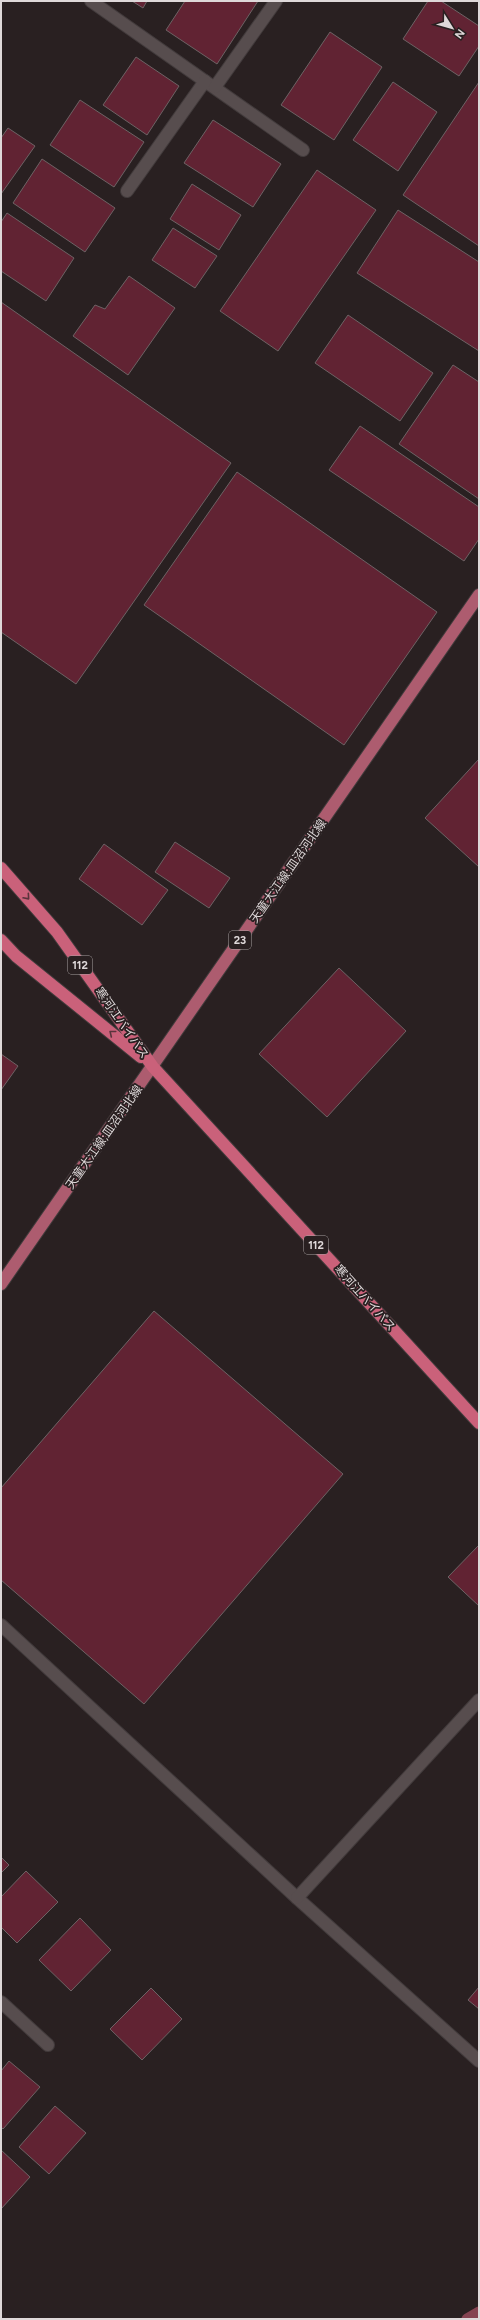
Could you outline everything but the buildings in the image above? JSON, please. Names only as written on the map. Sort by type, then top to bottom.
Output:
[{"type":"highway","name":"寒河江バイパス","points":[[1,868],[57,932],[153,1067],[479,1423]]},
{"type":"highway","name":"寒河江バイパス","points":[[1,940],[16,956],[153,1067]]},
{"type":"main road","name":"天童大江線;皿沼河北線","points":[[1,1284],[479,596]]},
{"type":"lane","points":[[90,1],[303,150]]},
{"type":"lane","points":[[127,191],[276,1]]},
{"type":"lane","points":[[1,1625],[297,1898],[479,2061]]},
{"type":"lane","points":[[297,1898],[479,1700]]},
{"type":"lane","points":[[1,2002],[48,2046]]},
{"type":"waterway","points":[[467,2319],[479,2312]]}]
